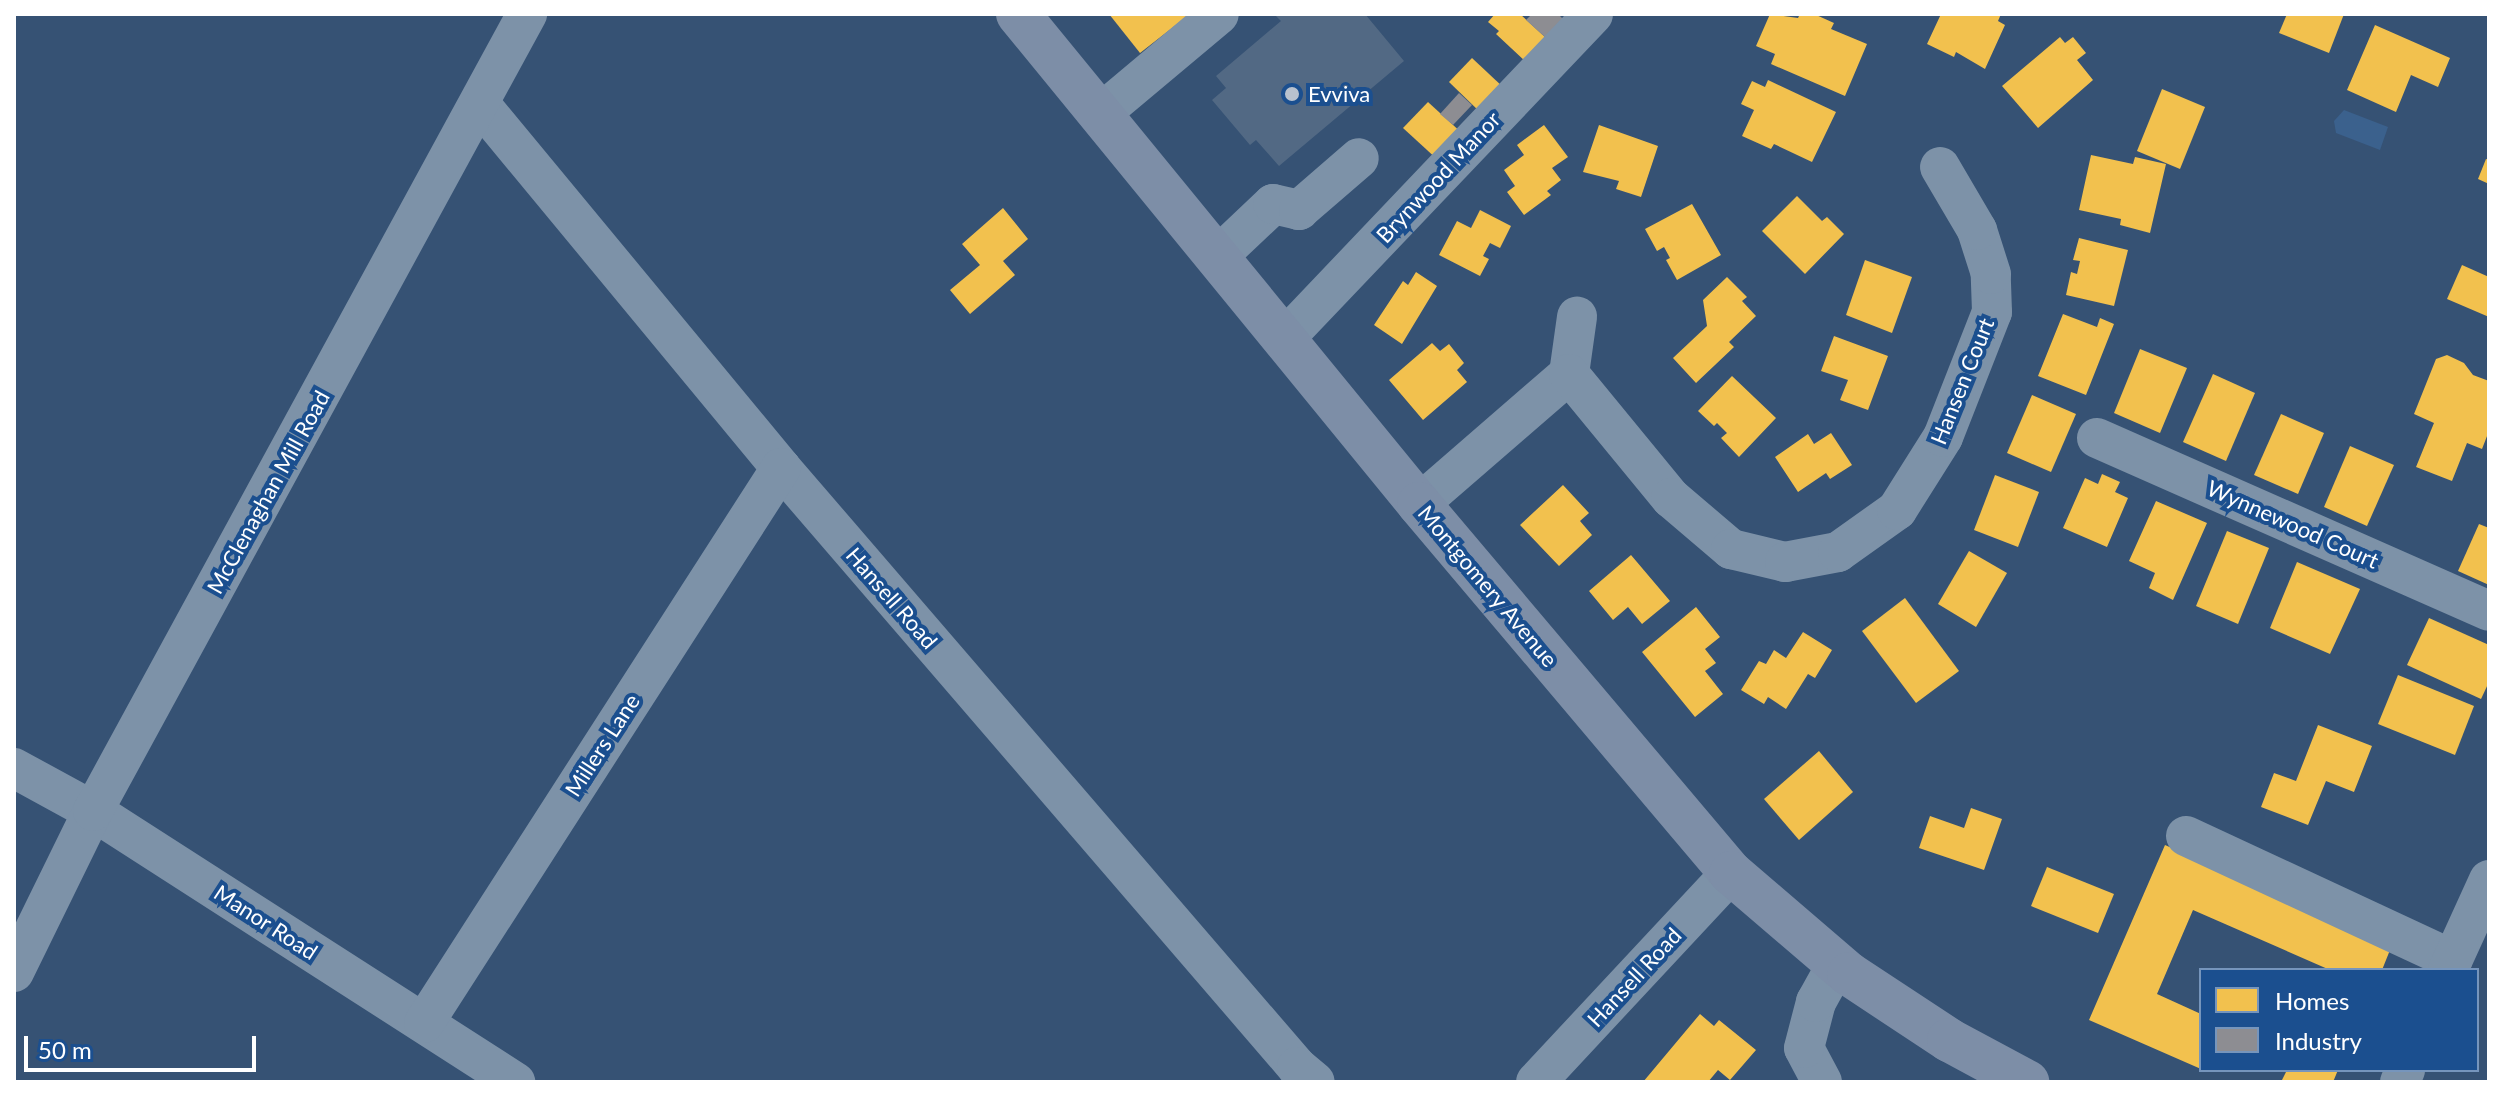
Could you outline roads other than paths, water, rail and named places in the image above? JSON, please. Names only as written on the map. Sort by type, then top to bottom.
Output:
[{"type":"main road","name":"Montgomery Avenue","points":[[1018,14],[1419,504],[1731,873],[1837,964],[1949,1040],[2027,1082]]},
{"type":"street","name":"McClenaghan Mill Road","points":[[14,972],[93,811],[527,14]]},
{"type":"street","points":[[1100,114],[1219,14]]},
{"type":"street","name":"Brynwood Manor","points":[[1284,339],[1593,14]]},
{"type":"street","name":"Hansell Road","points":[[480,104],[781,468],[1297,1067],[1315,1082]]},
{"type":"street","points":[[1217,257],[1273,204],[1299,210],[1359,158]]},
{"type":"street","name":"Hansen Court","points":[[1569,374],[1671,498],[1731,549],[1785,562],[1838,552],[1897,510],[1943,437],[1992,312],[1991,274],[1977,230],[1940,167]]},
{"type":"street","points":[[1419,504],[1569,374],[1577,317]]},
{"type":"street","name":"Wynnewood Court","points":[[2097,438],[2489,611]]},
{"type":"street","name":"Millers Lane","points":[[424,1023],[781,468]]},
{"type":"street","name":"Manor Road","points":[[14,768],[93,811],[515,1082]]},
{"type":"street","points":[[2186,836],[2451,965],[2489,880]]},
{"type":"street","name":"Hansell Road","points":[[1536,1082],[1731,873]]},
{"type":"street","points":[[1822,1082],[1804,1048],[1816,1002],[1837,964]]},
{"type":"water","points":[[2344,110],[2388,127],[2380,150],[2336,133],[2334,121]]},
{"type":"place","name":"Evviva","points":[[1292,94]]}]
